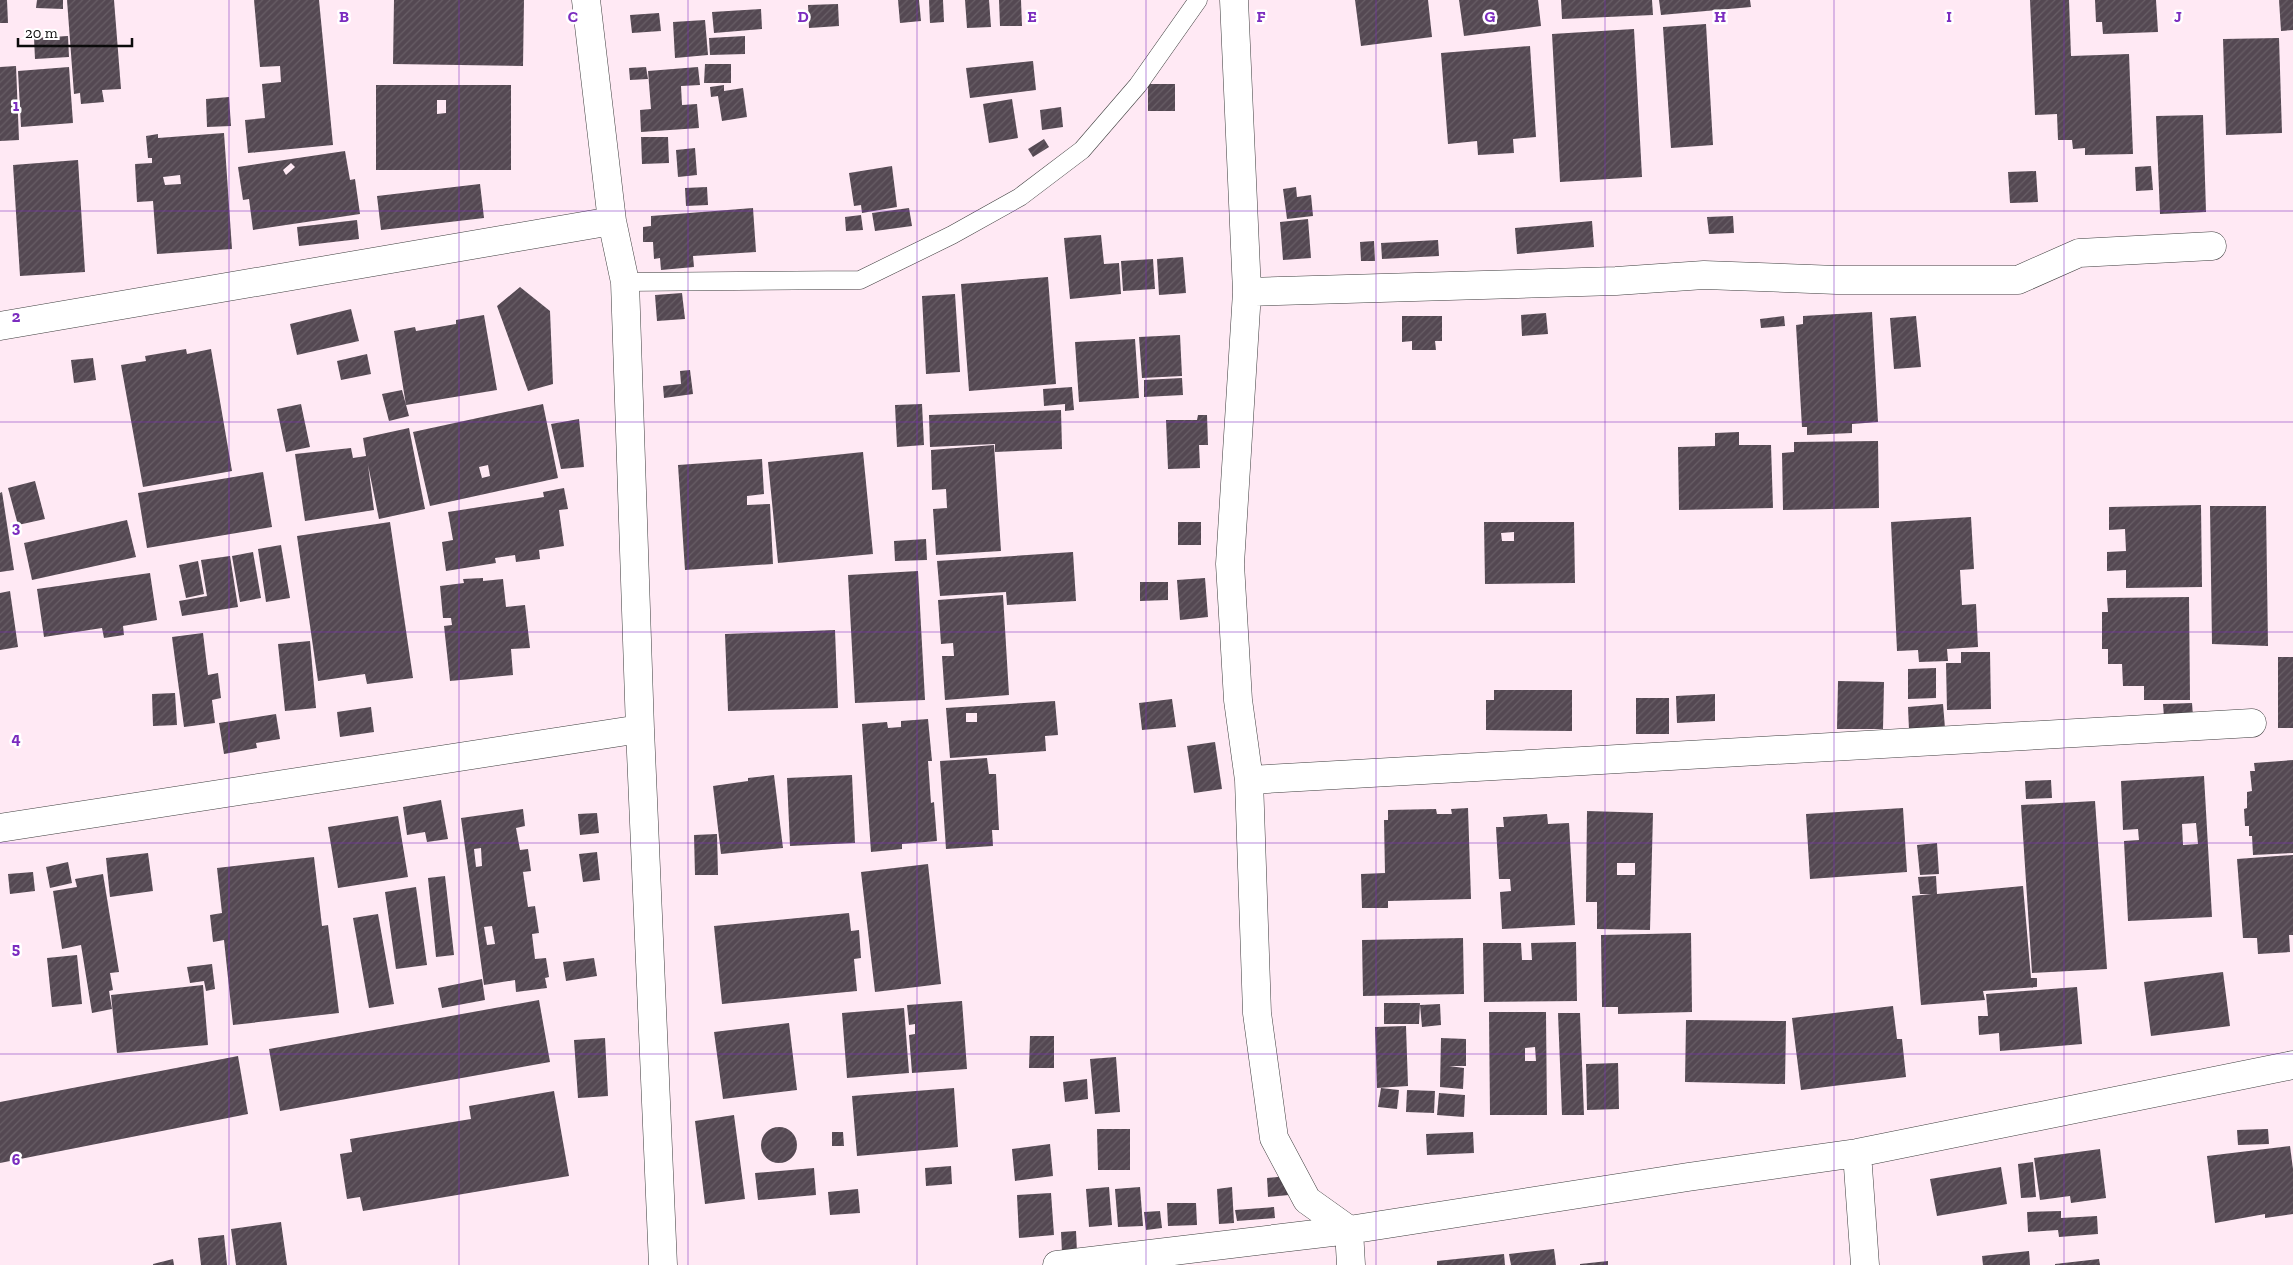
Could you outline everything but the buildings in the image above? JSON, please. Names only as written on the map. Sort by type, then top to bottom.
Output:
[{"type":"street","points":[[586,0],[612,221],[625,282],[640,729],[664,1265]]},
{"type":"street","points":[[1234,0],[1246,292],[1230,564],[1238,700],[1249,780],[1257,1013],[1274,1138],[1307,1200],[1349,1230]]},
{"type":"street","points":[[0,326],[612,221]]},
{"type":"street","points":[[1246,292],[1616,281],[1704,275],[1837,280],[2018,280],[2079,253],[2212,246]]},
{"type":"street","points":[[1249,780],[2252,723]]},
{"type":"street","points":[[0,828],[640,729]]},
{"type":"street","points":[[1057,1265],[1349,1230],[1688,1177],[1857,1154],[2293,1065]]},
{"type":"street","points":[[1857,1154],[1865,1265]]},
{"type":"street","points":[[1349,1230],[1351,1265]]},
{"type":"lane","points":[[625,282],[860,280],[927,247],[1020,197],[1082,150],[1138,85],[1198,0]]}]
